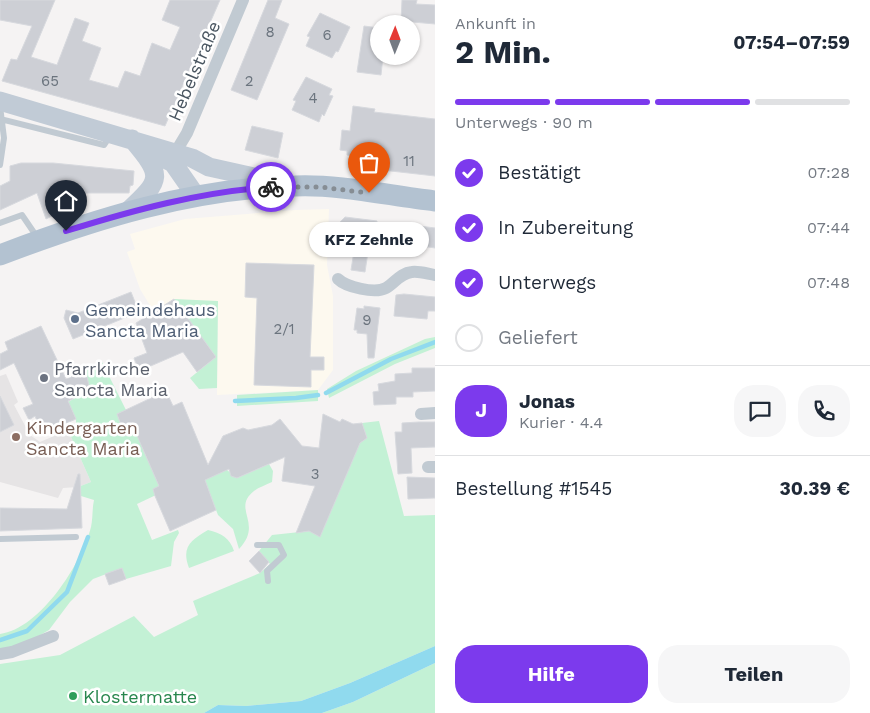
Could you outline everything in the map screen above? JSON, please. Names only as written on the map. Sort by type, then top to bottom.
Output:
[{"type":"main road","points":[[0,255],[39,240],[127,212],[196,196],[296,186],[435,201]]},
{"type":"street","name":"Hebelstraße","points":[[175,153],[187,133],[243,0]]},
{"type":"street","points":[[1,112],[112,133],[192,158],[209,167],[296,186]]},
{"type":"street","points":[[132,139],[173,163],[196,196]]},
{"type":"street","points":[[127,212],[149,191],[154,180],[153,164],[132,139]]},
{"type":"street","points":[[175,153],[184,160],[189,169],[196,196]]},
{"type":"street","points":[[338,280],[345,286],[376,291],[385,289],[402,275],[413,272],[435,275]]},
{"type":"street","points":[[421,414],[435,413]]},
{"type":"street","points":[[0,654],[12,652],[53,636]]},
{"type":"lane","points":[[0,106],[2,131],[0,165]]},
{"type":"lane","points":[[0,223],[22,215],[39,240]]},
{"type":"lane","points":[[0,539],[76,537]]},
{"type":"lane","points":[[257,545],[279,545],[284,555],[266,571],[268,581]]},
{"type":"shaded area","points":[[329,209],[327,265],[333,296],[333,370],[318,390],[217,395],[218,301],[154,312],[140,289],[127,252],[135,249],[130,234],[185,219]]},
{"type":"shaded area","name":"Kindergarten Sancta Maria","points":[[6,374],[18,402],[14,405],[30,435],[40,442],[68,430],[91,482],[78,487],[63,488],[58,498],[0,482],[0,376]]},
{"type":"green space","points":[[174,299],[218,301],[217,388],[199,389],[190,378],[216,357]]},
{"type":"green space","points":[[435,337],[435,348],[395,364],[329,398],[327,389],[356,371],[425,339]]},
{"type":"green space","points":[[102,362],[126,410],[117,414],[125,435],[139,430],[142,447],[159,486],[156,495],[137,504],[152,540],[178,530],[179,533],[174,542],[171,566],[126,579],[122,568],[93,579],[70,602],[49,630],[23,645],[0,649],[0,634],[15,629],[30,620],[44,607],[69,575],[86,542],[91,527],[94,500],[81,496],[78,487],[91,482],[68,430],[76,425],[76,419],[68,402],[75,398],[73,395],[88,386],[87,377],[77,374]]},
{"type":"green space","points":[[318,390],[318,401],[237,406],[237,395]]},
{"type":"green space","points":[[379,421],[404,516],[435,515],[435,646],[350,683],[301,701],[246,706],[218,705],[204,713],[0,713],[0,664],[60,655],[134,616],[154,637],[198,615],[193,601],[260,573],[270,564],[259,551],[272,535],[309,531],[360,443],[367,438],[362,423]]},
{"type":"green space","points":[[269,464],[273,471],[272,482],[254,491],[245,504],[249,532],[239,549],[233,529],[218,515],[201,471],[227,470],[237,478]]},
{"type":"green space","points":[[208,530],[224,537],[234,551],[189,568],[186,555],[189,545]]},
{"type":"green space","points":[[435,663],[435,713],[322,713],[353,702]]},
{"type":"water","points":[[435,646],[435,663],[353,702],[322,713],[204,713],[218,705],[246,706],[301,701],[350,683]]},
{"type":"building","points":[[0,0],[55,0],[31,57],[57,65],[75,18],[89,23],[82,41],[101,48],[89,80],[118,88],[125,71],[140,76],[152,43],[170,50],[180,27],[162,20],[170,0],[220,0],[165,126],[2,81],[11,59],[17,60],[32,26],[0,20]]},
{"type":"building","points":[[268,0],[282,0],[275,18],[289,24],[257,100],[231,90]]},
{"type":"building","points":[[402,0],[417,0],[416,4],[435,5],[435,24],[420,23],[420,15],[401,15]]},
{"type":"building","points":[[320,13],[350,27],[338,52],[336,51],[332,58],[306,46],[310,37],[307,36]]},
{"type":"building","points":[[364,26],[370,27],[370,65],[382,65],[381,75],[357,72]]},
{"type":"building","points":[[306,77],[332,89],[329,95],[333,96],[324,116],[322,114],[319,122],[292,110],[296,101],[293,100]]},
{"type":"building","points":[[353,106],[375,109],[374,112],[435,119],[435,176],[382,170],[384,159],[347,155],[347,151],[340,150],[342,130],[350,131]]},
{"type":"building","points":[[252,126],[283,133],[278,158],[245,150]]},
{"type":"building","points":[[21,163],[53,163],[134,171],[133,185],[130,186],[129,193],[56,193],[62,211],[46,219],[37,193],[0,210],[0,186],[10,181],[10,166]]},
{"type":"building","points":[[345,217],[377,221],[376,244],[374,249],[370,249],[368,252],[365,272],[351,270],[354,251],[343,251],[344,240],[338,240],[340,222]]},
{"type":"building","points":[[404,224],[435,228],[435,248],[402,243]]},
{"type":"building","points":[[246,263],[314,265],[310,357],[324,357],[324,370],[311,370],[311,387],[254,385],[257,298],[245,297]]},
{"type":"building","points":[[131,292],[139,312],[73,339],[64,318],[66,310],[78,313]]},
{"type":"building","points":[[396,295],[435,297],[435,311],[428,311],[427,319],[394,316]]},
{"type":"building","points":[[174,299],[216,357],[197,372],[183,352],[139,371],[134,358],[147,353],[136,323]]},
{"type":"building","points":[[364,306],[380,308],[374,358],[368,358],[367,334],[357,333],[357,330],[354,330],[357,308],[364,309]]},
{"type":"building","name":"Pfarrkirche Sancta Maria","points":[[41,326],[66,379],[81,373],[87,377],[89,386],[73,395],[75,398],[68,401],[76,419],[42,433],[35,416],[29,420],[23,408],[33,404],[14,363],[0,370],[0,354],[8,350],[5,342]]},
{"type":"building","points":[[412,368],[435,368],[435,391],[413,392],[413,397],[396,397],[396,404],[374,405],[373,392],[379,391],[378,384],[395,381],[395,374],[412,373]]},
{"type":"building","points":[[166,391],[173,406],[182,402],[208,465],[223,436],[243,428],[248,430],[272,425],[280,419],[302,446],[319,448],[323,414],[340,422],[342,419],[353,424],[362,423],[367,438],[360,443],[320,537],[309,531],[296,533],[315,486],[282,481],[285,457],[237,478],[231,476],[229,469],[205,480],[216,510],[170,531],[153,489],[159,486],[135,431],[125,436],[117,414]]},
{"type":"building","points":[[0,396],[14,425],[0,432]]},
{"type":"building","points":[[435,422],[435,447],[411,448],[412,473],[398,474],[395,432],[402,432],[402,423]]},
{"type":"building","points":[[78,474],[80,474],[82,528],[0,531],[0,508],[67,509]]},
{"type":"building","points":[[407,477],[435,478],[435,498],[408,499]]},
{"type":"building","points":[[259,551],[269,562],[260,573],[249,561]]},
{"type":"building","points":[[122,568],[126,579],[109,585],[105,574]]},
{"type":"waterway","points":[[326,393],[391,359],[435,342]]},
{"type":"waterway","points":[[235,401],[318,395]]},
{"type":"waterway","points":[[0,640],[27,631],[67,592],[88,537]]},
{"type":"way so far","points":[[271,187],[320,187],[369,193]]},
{"type":"place","name":"KFZ Zehnle","points":[[369,193]]},
{"type":"place","name":"Gemeindehaus Sancta Maria","points":[[75,319]]},
{"type":"place","name":"Pfarrkirche Sancta Maria","points":[[44,378]]},
{"type":"place","name":"Kindergarten Sancta Maria","points":[[16,437]]},
{"type":"place","name":"Klostermatte","points":[[73,696]]},
{"type":"route","points":[[66,231],[127,212],[196,196],[271,187]]}]
